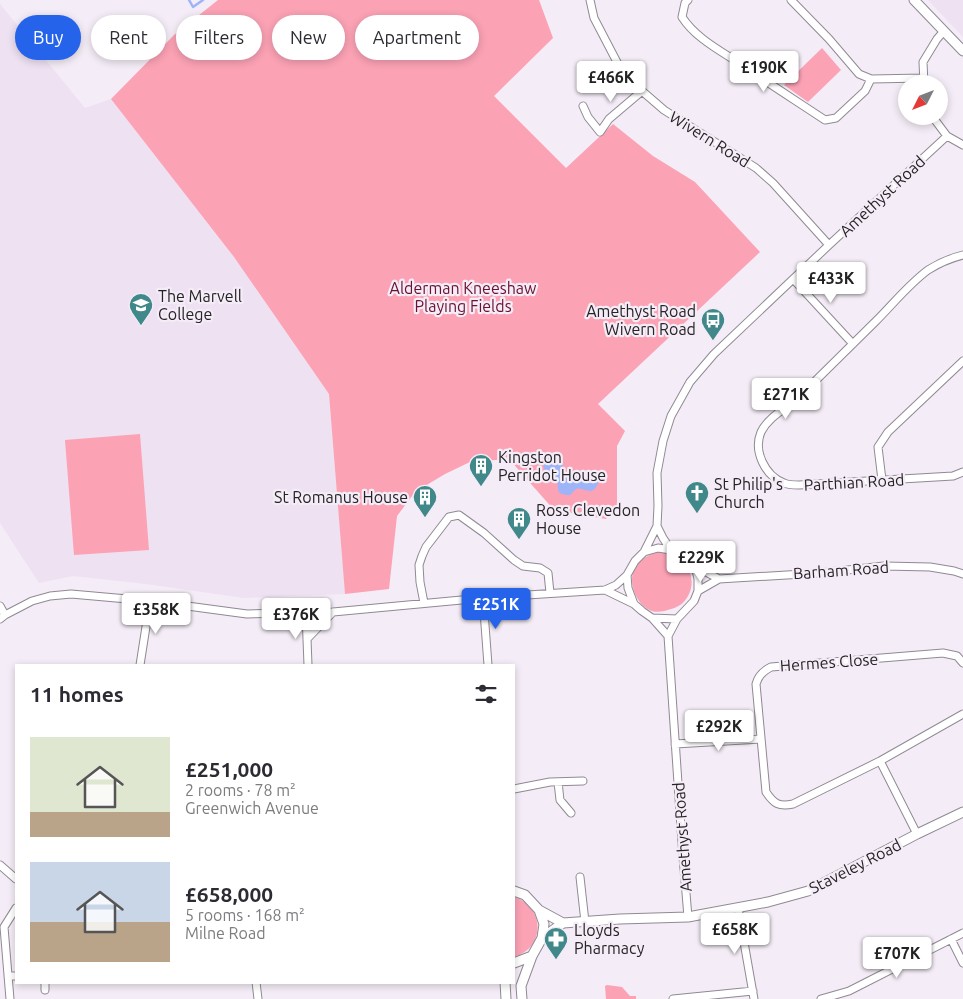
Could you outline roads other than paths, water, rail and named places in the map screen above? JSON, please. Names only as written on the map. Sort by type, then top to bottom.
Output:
[{"type":"street","name":"Wivern Road","points":[[590,0],[594,18],[618,64],[642,91],[664,110],[756,168],[773,183],[829,245]]},
{"type":"street","points":[[688,0],[685,3],[682,16],[688,26],[697,34],[824,120],[836,118],[865,91],[871,79]]},
{"type":"street","points":[[791,0],[829,39],[859,74],[871,79],[898,80]]},
{"type":"street","points":[[914,0],[963,51]]},
{"type":"street","points":[[924,75],[923,62],[944,31]]},
{"type":"street","points":[[583,106],[600,132],[609,120],[642,91]]},
{"type":"street","points":[[939,125],[947,136],[963,145]]},
{"type":"street","name":"Amethyst Road","points":[[644,552],[657,526],[656,473],[663,441],[672,416],[690,382],[714,354],[947,136]]},
{"type":"street","name":"Parthian Road","points":[[963,255],[928,270],[912,284],[795,401],[783,408],[768,423],[759,439],[759,452],[763,464],[771,475],[785,484],[799,486],[953,476],[963,472]]},
{"type":"street","points":[[793,279],[853,344]]},
{"type":"street","points":[[882,480],[878,447],[888,432],[963,361]]},
{"type":"street","points":[[424,603],[420,582],[422,556],[449,518],[459,514],[523,566],[540,568],[548,573],[550,593]]},
{"type":"street","points":[[657,526],[671,550]]},
{"type":"street","points":[[0,606],[3,617],[32,601],[50,596],[71,594],[150,601],[247,614],[306,613],[605,590],[616,585],[627,575],[635,561],[644,552],[658,548],[671,550],[683,556],[695,566],[719,579]]},
{"type":"street","points":[[605,590],[634,604],[652,618],[668,636],[677,619],[694,601],[698,591],[695,566]]},
{"type":"street","name":"Barham Road","points":[[698,591],[719,579],[820,573],[884,566],[930,567],[963,574]]},
{"type":"street","points":[[627,575],[628,588],[634,604]]},
{"type":"street","points":[[483,598],[488,664]]},
{"type":"street","points":[[140,664],[150,601]]},
{"type":"street","points":[[307,640],[333,612]]},
{"type":"street","points":[[306,613],[308,664]]},
{"type":"street","points":[[652,618],[677,619]]},
{"type":"street","name":"Amethyst Road","points":[[668,636],[688,917]]},
{"type":"street","name":"Hermes Close","points":[[963,663],[957,656],[943,653],[771,667],[765,670],[760,674],[756,684],[766,792],[775,803],[782,805],[793,804],[880,761],[963,714]]},
{"type":"street","points":[[676,744],[761,739]]},
{"type":"street","points":[[880,761],[917,834]]},
{"type":"street","points":[[515,789],[550,782],[583,781]]},
{"type":"street","points":[[558,782],[560,800],[571,813]]},
{"type":"street","name":"Staveley Road","points":[[563,923],[688,917],[768,902],[808,892],[917,834],[963,812]]},
{"type":"street","points":[[0,865],[15,878]]},
{"type":"street","points":[[580,877],[585,922]]},
{"type":"street","points":[[515,891],[525,895],[539,910],[563,923],[542,938]]},
{"type":"street","points":[[673,999],[754,995],[738,908]]},
{"type":"street","points":[[10,999],[2,927],[15,909]]},
{"type":"street","points":[[522,999],[521,986],[532,956],[542,938],[544,924],[539,910]]},
{"type":"street","points":[[821,999],[849,991],[963,933]]},
{"type":"street","points":[[950,939],[963,963]]},
{"type":"street","points":[[515,964],[532,956]]},
{"type":"street","points":[[8,976],[15,976]]},
{"type":"street","points":[[256,984],[258,999]]},
{"type":"street","points":[[506,984],[506,999]]},
{"type":"water","points":[[551,454],[561,457],[563,471],[569,477],[575,478],[588,470],[594,472],[599,480],[597,486],[591,491],[576,489],[570,495],[561,493],[555,477],[544,468],[545,460]]},
{"type":"waterway","points":[[189,0],[193,7],[203,0]]},
{"type":"place","name":"The Marvell College","points":[[141,326]]},
{"type":"place","name":"Amethyst Road Wivern Road","points":[[713,341]]},
{"type":"place","name":"Kingston Perridot House","points":[[481,487]]},
{"type":"place","name":"St Philip's Church","points":[[697,514]]},
{"type":"place","name":"St Romanus House","points":[[425,518]]},
{"type":"place","name":"Ross Clevedon House","points":[[519,540]]},
{"type":"place","name":"Lloyds Pharmacy","points":[[556,960]]},
{"type":"park label","name":"Alderman Kneeshaw Playing Fields","points":[[463,297]]}]
